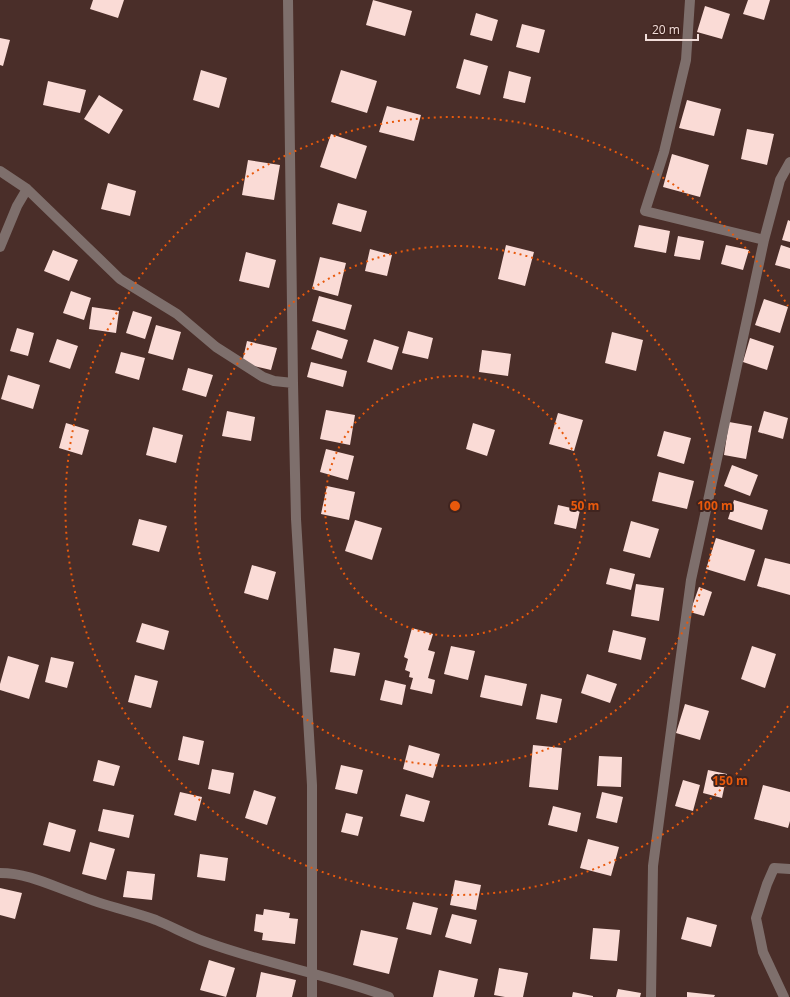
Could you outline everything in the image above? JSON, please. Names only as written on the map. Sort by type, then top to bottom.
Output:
[{"type":"street","points":[[288,0],[296,519],[312,785],[312,997]]},
{"type":"street","points":[[690,0],[686,60],[664,152],[645,211],[764,240]]},
{"type":"street","points":[[651,997],[653,866],[691,580],[764,240],[780,180],[790,162]]},
{"type":"street","points":[[0,172],[27,189],[120,279],[177,314],[216,347],[263,377],[274,381],[293,383]]},
{"type":"street","points":[[0,247],[17,206],[27,189]]},
{"type":"street","points":[[784,997],[764,952],[756,918],[774,868],[790,870]]},
{"type":"street","points":[[0,873],[14,873],[51,883],[81,896],[157,921],[206,942],[368,989],[389,997]]},
{"type":"building","points":[[93,0],[124,0],[118,18],[90,9]]},
{"type":"building","points":[[373,0],[412,11],[405,36],[366,25]]},
{"type":"building","points":[[748,0],[770,0],[764,20],[743,14]]},
{"type":"building","points":[[705,6],[730,14],[722,39],[697,32]]},
{"type":"building","points":[[476,13],[498,20],[492,41],[470,35]]},
{"type":"building","points":[[522,24],[545,30],[539,53],[516,47]]},
{"type":"building","points":[[0,38],[10,40],[3,66],[0,65]]},
{"type":"building","points":[[464,59],[488,66],[480,95],[456,88]]},
{"type":"building","points":[[201,70],[227,78],[219,108],[193,100]]},
{"type":"building","points":[[341,70],[377,81],[367,113],[331,102]]},
{"type":"building","points":[[509,71],[531,77],[525,103],[503,98]]},
{"type":"building","points":[[48,81],[86,90],[80,113],[43,105]]},
{"type":"building","points":[[99,95],[123,110],[109,134],[84,119]]},
{"type":"building","points":[[687,100],[721,109],[714,136],[679,128]]},
{"type":"building","points":[[387,106],[421,115],[414,141],[379,132]]},
{"type":"building","points":[[747,129],[774,134],[767,165],[741,159]]},
{"type":"building","points":[[331,134],[367,146],[356,179],[320,167]]},
{"type":"building","points":[[672,154],[709,165],[700,197],[663,187]]},
{"type":"building","points":[[248,160],[280,165],[274,200],[242,195]]},
{"type":"building","points":[[108,183],[136,191],[130,216],[101,209]]},
{"type":"building","points":[[338,203],[367,211],[361,232],[332,224]]},
{"type":"building","points":[[788,220],[790,221],[790,242],[782,240]]},
{"type":"building","points":[[639,225],[670,231],[666,253],[634,247]]},
{"type":"building","points":[[678,236],[704,241],[700,260],[674,256]]},
{"type":"building","points":[[506,245],[534,252],[525,286],[498,279]]},
{"type":"building","points":[[726,245],[749,250],[743,270],[721,264]]},
{"type":"building","points":[[781,245],[790,248],[790,269],[775,265]]},
{"type":"building","points":[[370,249],[392,255],[387,276],[365,271]]},
{"type":"building","points":[[53,250],[78,260],[69,281],[44,271]]},
{"type":"building","points":[[246,252],[276,260],[269,288],[239,281]]},
{"type":"building","points":[[320,257],[346,263],[338,296],[312,289]]},
{"type":"building","points":[[71,291],[91,298],[84,320],[63,313]]},
{"type":"building","points":[[319,296],[352,305],[345,330],[312,321]]},
{"type":"building","points":[[764,299],[788,307],[780,333],[755,325]]},
{"type":"building","points":[[92,307],[119,311],[116,333],[89,329]]},
{"type":"building","points":[[133,311],[152,317],[145,339],[126,333]]},
{"type":"building","points":[[156,325],[181,332],[173,360],[148,353]]},
{"type":"building","points":[[17,328],[34,333],[28,356],[10,351]]},
{"type":"building","points":[[317,330],[348,340],[342,359],[311,349]]},
{"type":"building","points":[[408,331],[433,338],[428,359],[402,353]]},
{"type":"building","points":[[612,332],[643,340],[636,371],[605,363]]},
{"type":"building","points":[[750,338],[774,346],[767,370],[743,362]]},
{"type":"building","points":[[57,339],[78,346],[70,369],[49,362]]},
{"type":"building","points":[[374,339],[399,347],[392,370],[367,362]]},
{"type":"building","points":[[247,341],[277,348],[271,370],[242,363]]},
{"type":"building","points":[[482,350],[511,354],[508,376],[479,372]]},
{"type":"building","points":[[121,352],[145,358],[139,380],[115,373]]},
{"type":"building","points":[[311,362],[347,371],[343,387],[307,377]]},
{"type":"building","points":[[188,368],[213,375],[206,397],[182,390]]},
{"type":"building","points":[[8,375],[40,385],[33,409],[1,399]]},
{"type":"building","points":[[326,410],[355,415],[350,445],[320,439]]},
{"type":"building","points":[[227,411],[255,417],[251,441],[222,436]]},
{"type":"building","points":[[764,411],[788,418],[783,439],[758,432]]},
{"type":"building","points":[[558,413],[583,420],[574,451],[549,444]]},
{"type":"building","points":[[729,422],[752,426],[746,459],[724,455]]},
{"type":"building","points":[[66,423],[89,430],[82,455],[59,448]]},
{"type":"building","points":[[473,423],[495,430],[487,456],[466,449]]},
{"type":"building","points":[[153,427],[183,435],[176,463],[146,455]]},
{"type":"building","points":[[664,431],[691,438],[684,464],[657,456]]},
{"type":"building","points":[[326,449],[354,456],[348,480],[320,472]]},
{"type":"building","points":[[732,465],[758,475],[750,496],[724,486]]},
{"type":"building","points":[[659,472],[694,481],[687,509],[652,501]]},
{"type":"building","points":[[327,486],[355,492],[349,520],[321,514]]},
{"type":"building","points":[[734,500],[768,510],[762,530],[728,519]]},
{"type":"building","points":[[558,505],[580,510],[576,529],[554,524]]},
{"type":"building","points":[[139,519],[167,526],[159,552],[132,545]]},
{"type":"building","points":[[355,520],[382,528],[372,560],[345,551]]},
{"type":"building","points":[[631,521],[659,529],[650,558],[623,551]]},
{"type":"building","points":[[716,538],[755,550],[745,581],[706,569]]},
{"type":"building","points":[[765,558],[790,564],[790,595],[757,586]]},
{"type":"building","points":[[252,565],[276,572],[268,600],[244,593]]},
{"type":"building","points":[[610,568],[635,574],[631,590],[606,584]]},
{"type":"building","points":[[636,584],[664,588],[659,621],[631,616]]},
{"type":"building","points":[[699,587],[712,592],[704,616],[690,612]]},
{"type":"building","points":[[142,623],[169,631],[164,650],[136,642]]},
{"type":"building","points":[[412,628],[433,634],[428,650],[435,652],[428,678],[435,680],[432,694],[410,689],[413,678],[409,677],[410,672],[405,670],[408,659],[404,657]]},
{"type":"building","points":[[613,630],[646,638],[641,660],[608,652]]},
{"type":"building","points":[[451,646],[475,651],[468,680],[444,674]]},
{"type":"building","points":[[752,646],[776,654],[765,688],[741,679]]},
{"type":"building","points":[[334,648],[360,653],[355,676],[330,672]]},
{"type":"building","points":[[8,656],[39,665],[29,699],[0,690],[0,684]]},
{"type":"building","points":[[51,657],[74,662],[67,688],[45,682]]},
{"type":"building","points":[[587,674],[617,684],[610,703],[581,693]]},
{"type":"building","points":[[135,675],[158,681],[151,708],[128,702]]},
{"type":"building","points":[[485,675],[527,684],[522,706],[480,697]]},
{"type":"building","points":[[385,680],[406,685],[402,705],[380,700]]},
{"type":"building","points":[[541,694],[562,699],[557,723],[536,719]]},
{"type":"building","points":[[685,704],[709,711],[700,740],[676,733]]},
{"type":"building","points":[[183,736],[204,741],[199,765],[178,760]]},
{"type":"building","points":[[409,745],[440,754],[433,778],[403,769]]},
{"type":"building","points":[[533,745],[562,748],[558,790],[529,787]]},
{"type":"building","points":[[599,756],[622,757],[621,787],[597,786]]},
{"type":"building","points":[[98,760],[120,766],[114,786],[93,781]]},
{"type":"building","points":[[341,765],[363,770],[357,794],[335,789]]},
{"type":"building","points":[[212,769],[234,773],[230,794],[208,789]]},
{"type":"building","points":[[708,770],[727,774],[722,798],[703,793]]},
{"type":"building","points":[[683,780],[700,785],[693,811],[675,806]]},
{"type":"building","points":[[763,785],[790,792],[790,821],[788,828],[754,819]]},
{"type":"building","points":[[254,790],[276,797],[267,825],[245,818]]},
{"type":"building","points":[[180,792],[202,797],[196,821],[174,815]]},
{"type":"building","points":[[602,792],[623,797],[617,823],[596,818]]},
{"type":"building","points":[[406,794],[430,801],[424,822],[400,816]]},
{"type":"building","points":[[553,806],[581,813],[577,832],[548,825]]},
{"type":"building","points":[[103,809],[134,815],[129,838],[98,831]]},
{"type":"building","points":[[346,813],[363,817],[358,836],[341,832]]},
{"type":"building","points":[[49,822],[76,830],[70,852],[43,845]]},
{"type":"building","points":[[588,839],[619,847],[611,876],[580,868]]},
{"type":"building","points":[[90,842],[115,849],[106,880],[82,874]]},
{"type":"building","points":[[200,854],[228,858],[225,881],[197,877]]},
{"type":"building","points":[[127,871],[155,874],[152,900],[123,897]]},
{"type":"building","points":[[455,880],[481,885],[476,910],[450,905]]},
{"type":"building","points":[[0,888],[22,893],[15,919],[0,915]]},
{"type":"building","points":[[413,902],[438,908],[431,935],[406,929]]},
{"type":"building","points":[[264,909],[290,913],[289,918],[298,919],[295,944],[262,940],[263,933],[254,931],[256,914],[263,915]]},
{"type":"building","points":[[452,914],[477,920],[471,944],[445,937]]},
{"type":"building","points":[[687,917],[717,925],[711,947],[681,939]]},
{"type":"building","points":[[593,928],[620,930],[617,961],[590,959]]},
{"type":"building","points":[[361,930],[398,938],[389,974],[353,965]]},
{"type":"building","points":[[209,960],[235,968],[226,997],[200,990]]},
{"type":"building","points":[[499,968],[528,973],[523,997],[505,997],[494,995]]},
{"type":"building","points":[[439,970],[478,979],[474,997],[433,997]]},
{"type":"building","points":[[261,972],[296,980],[292,997],[256,997]]},
{"type":"building","points":[[618,989],[641,993],[640,997],[616,997]]},
{"type":"building","points":[[573,992],[593,996],[593,997],[572,997]]},
{"type":"building","points":[[687,992],[715,995],[714,997],[687,997]]}]
